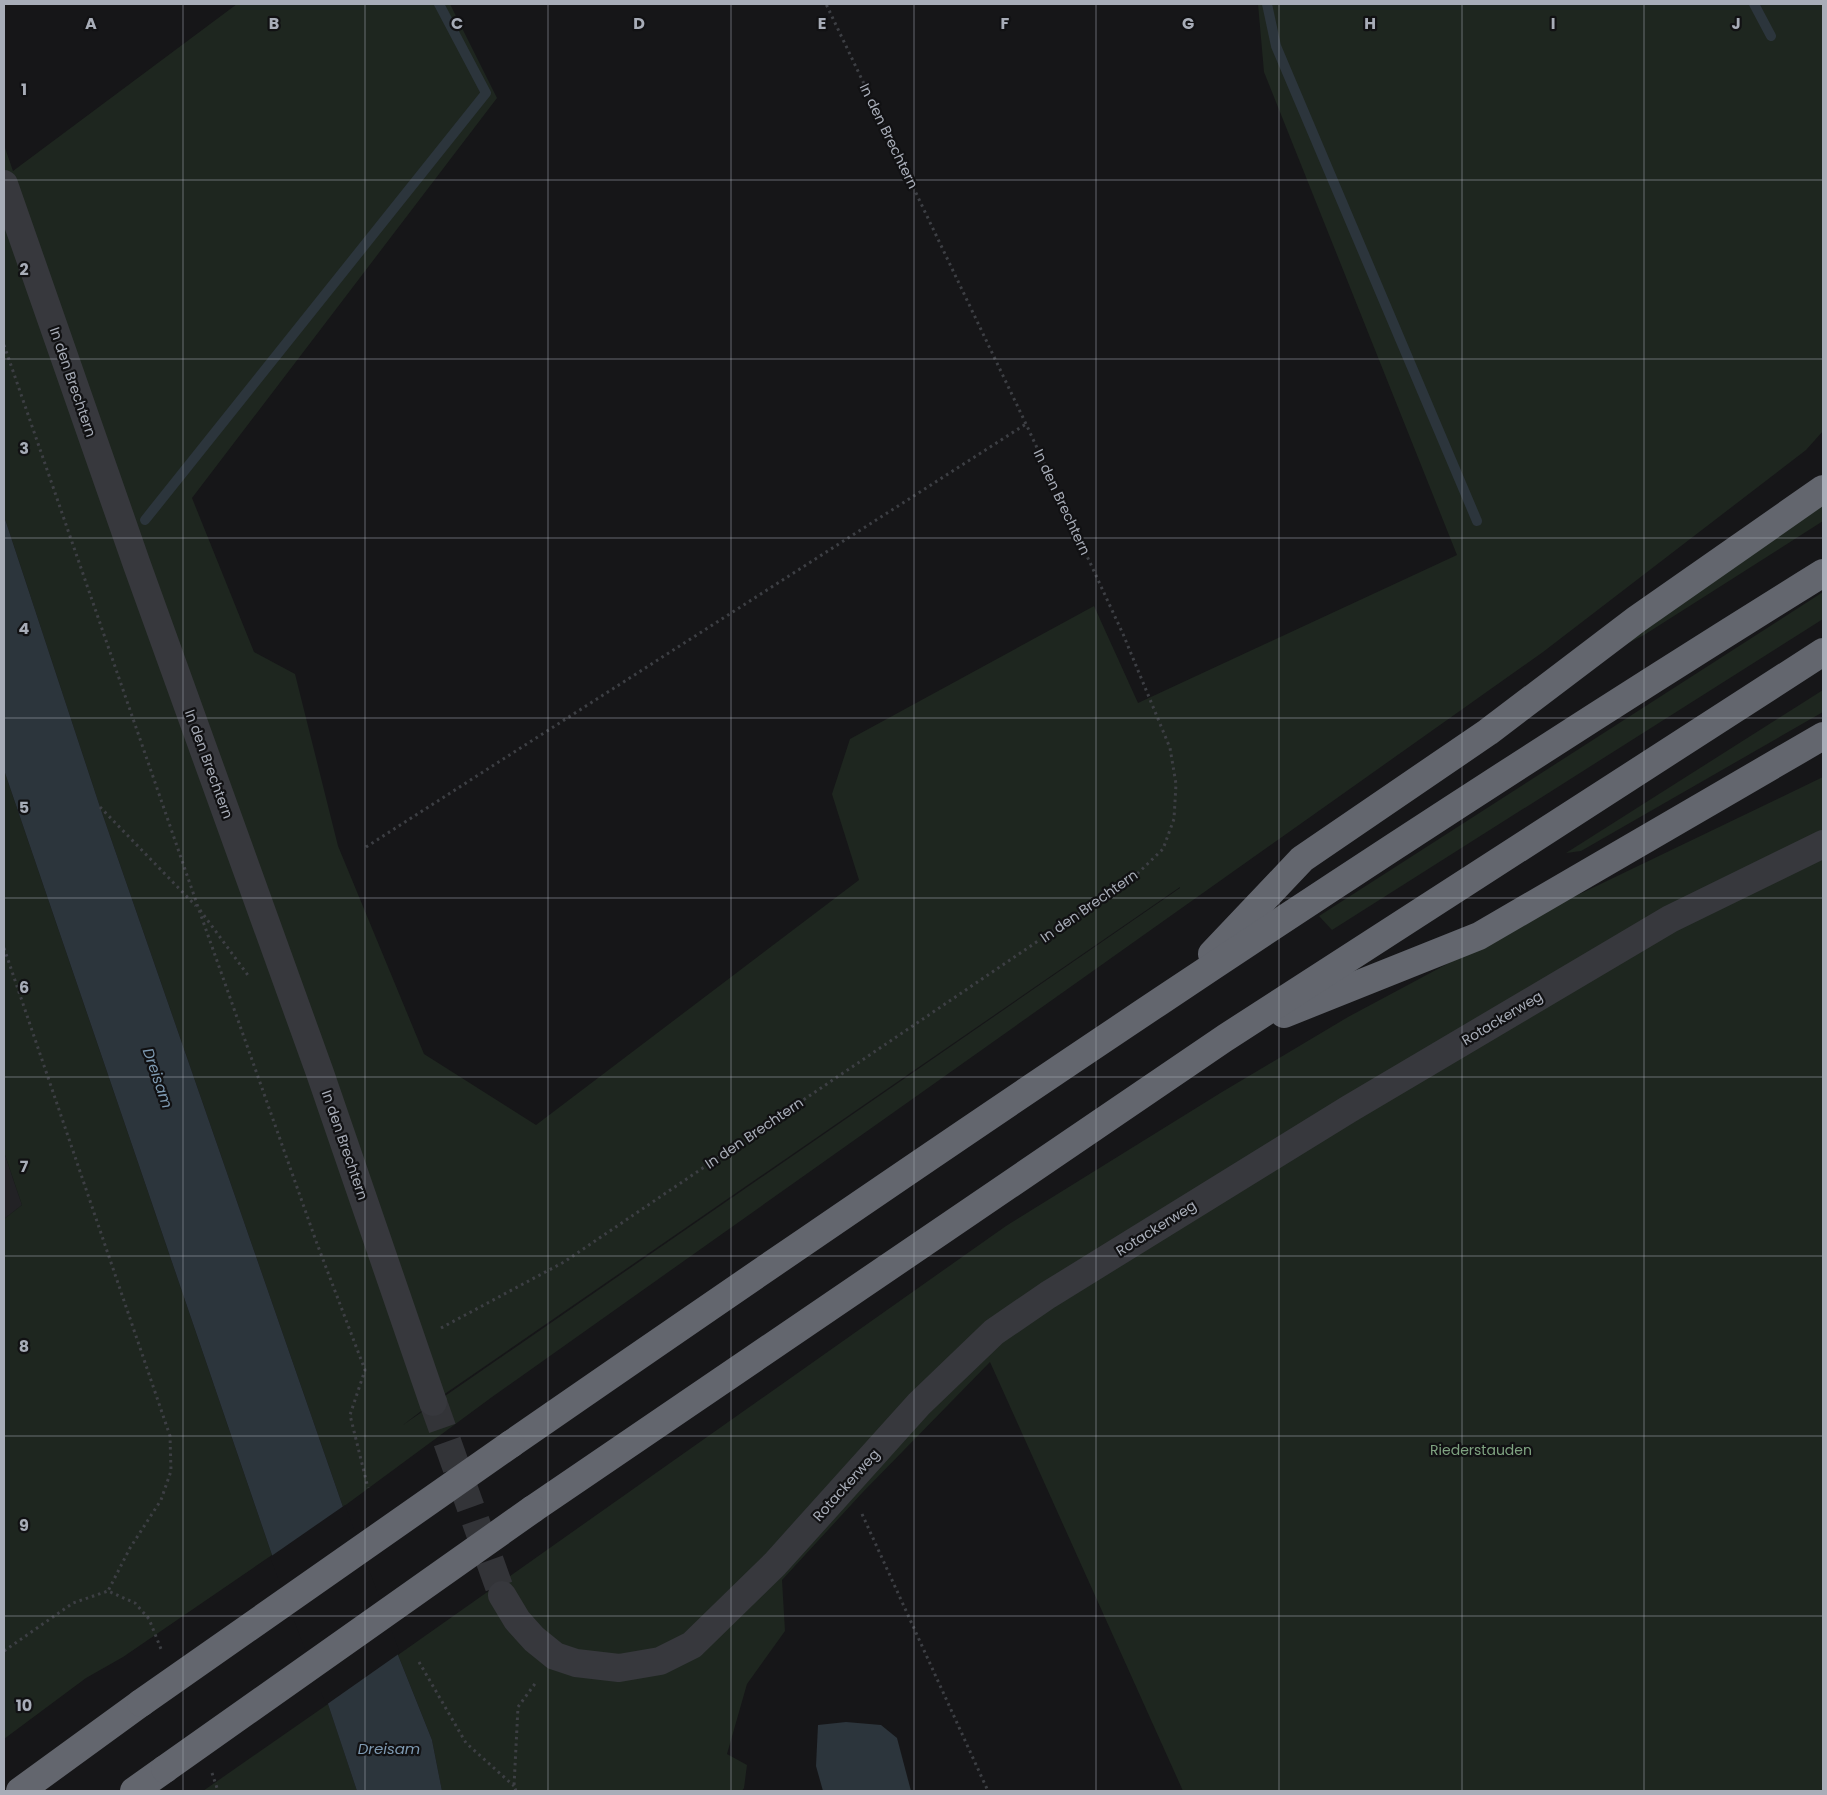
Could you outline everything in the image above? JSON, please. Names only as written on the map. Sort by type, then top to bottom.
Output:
[{"type":"highway","points":[[1179,987],[1302,859],[1488,732],[1637,619],[1823,489]]},
{"type":"highway","points":[[20,1791],[141,1703],[511,1444],[788,1252],[1179,987],[1668,669],[1823,573]]},
{"type":"highway","points":[[134,1791],[533,1509],[708,1388],[1225,1038],[1823,652]]},
{"type":"highway","points":[[1225,1038],[1479,936],[1823,736]]},
{"type":"street","name":"In den Brechtern","points":[[4,184],[137,565],[320,1073],[433,1402]]},
{"type":"street","name":"Rotackerweg","points":[[555,1656],[576,1663],[619,1668],[660,1661],[692,1645],[775,1564],[919,1404],[994,1332],[1048,1296],[1349,1109],[1662,924],[1823,844]]},
{"type":"street","points":[[502,1595],[517,1620],[534,1639],[555,1656]]},
{"type":"path","name":"In den Brechtern","points":[[412,1344],[564,1262],[1137,874],[1163,849],[1174,819],[1176,784],[1170,748],[1123,634],[1026,424],[826,4]]},
{"type":"path","points":[[4,345],[198,907],[313,1232],[365,1370],[350,1415],[368,1488]]},
{"type":"path","points":[[366,847],[1026,424]]},
{"type":"path","points":[[100,807],[198,907]]},
{"type":"path","points":[[4,948],[170,1436],[171,1471],[161,1500],[130,1548],[108,1591]]},
{"type":"path","points":[[847,1483],[988,1791]]},
{"type":"path","points":[[4,1651],[73,1603],[108,1591],[135,1603],[149,1619]]},
{"type":"path","points":[[516,1791],[514,1786],[518,1707],[555,1656]]},
{"type":"path","points":[[419,1662],[466,1743],[514,1786]]},
{"type":"shaded area","points":[[4,1152],[22,1205],[4,1219]]},
{"type":"green space","points":[[237,4],[450,4],[497,98],[192,498],[254,652],[295,674],[338,846],[424,1054],[536,1125],[859,880],[832,794],[850,739],[1094,606],[1138,703],[1457,555],[1264,72],[1258,4],[1823,4],[1823,431],[1806,450],[1543,652],[492,1397],[343,1507],[100,807],[4,516],[4,145],[13,171]],"holes":[[[1180,888],[403,1425],[433,1402]]]},
{"type":"green space","points":[[1823,499],[1823,521],[1644,635],[1621,647]]},
{"type":"green space","points":[[1823,592],[1823,619],[1332,930],[1319,916]]},
{"type":"green space","points":[[1823,690],[1823,712],[1581,851],[1566,853]]},
{"type":"green space","points":[[4,770],[272,1555],[123,1657],[86,1678],[4,1739],[4,1219],[22,1205],[4,1152]]},
{"type":"green space","name":"Riederstauden","points":[[1823,777],[1823,1791],[1183,1791],[990,1362],[862,1493],[782,1580],[785,1631],[747,1684],[727,1754],[747,1765],[742,1791],[442,1791],[432,1740],[398,1655],[1006,1226],[1222,1092],[1348,1017],[1559,904]]},
{"type":"green space","points":[[328,1704],[357,1791],[203,1791]]},
{"type":"water","name":"Dreisam","points":[[4,516],[100,807],[343,1507],[432,1740],[442,1791],[357,1791],[328,1704],[272,1555],[4,770]]},
{"type":"water","points":[[846,1722],[881,1725],[897,1738],[911,1791],[823,1791],[816,1766],[818,1725]]},
{"type":"pier","points":[[345,1505],[400,1653],[326,1705],[270,1557]]},
{"type":"waterway","points":[[145,520],[486,93],[439,4]]},
{"type":"waterway","points":[[1267,4],[1276,46],[1477,521]]},
{"type":"waterway","points":[[1754,4],[1771,36]]},
{"type":"tunnel","points":[[433,1402],[502,1595]]}]
